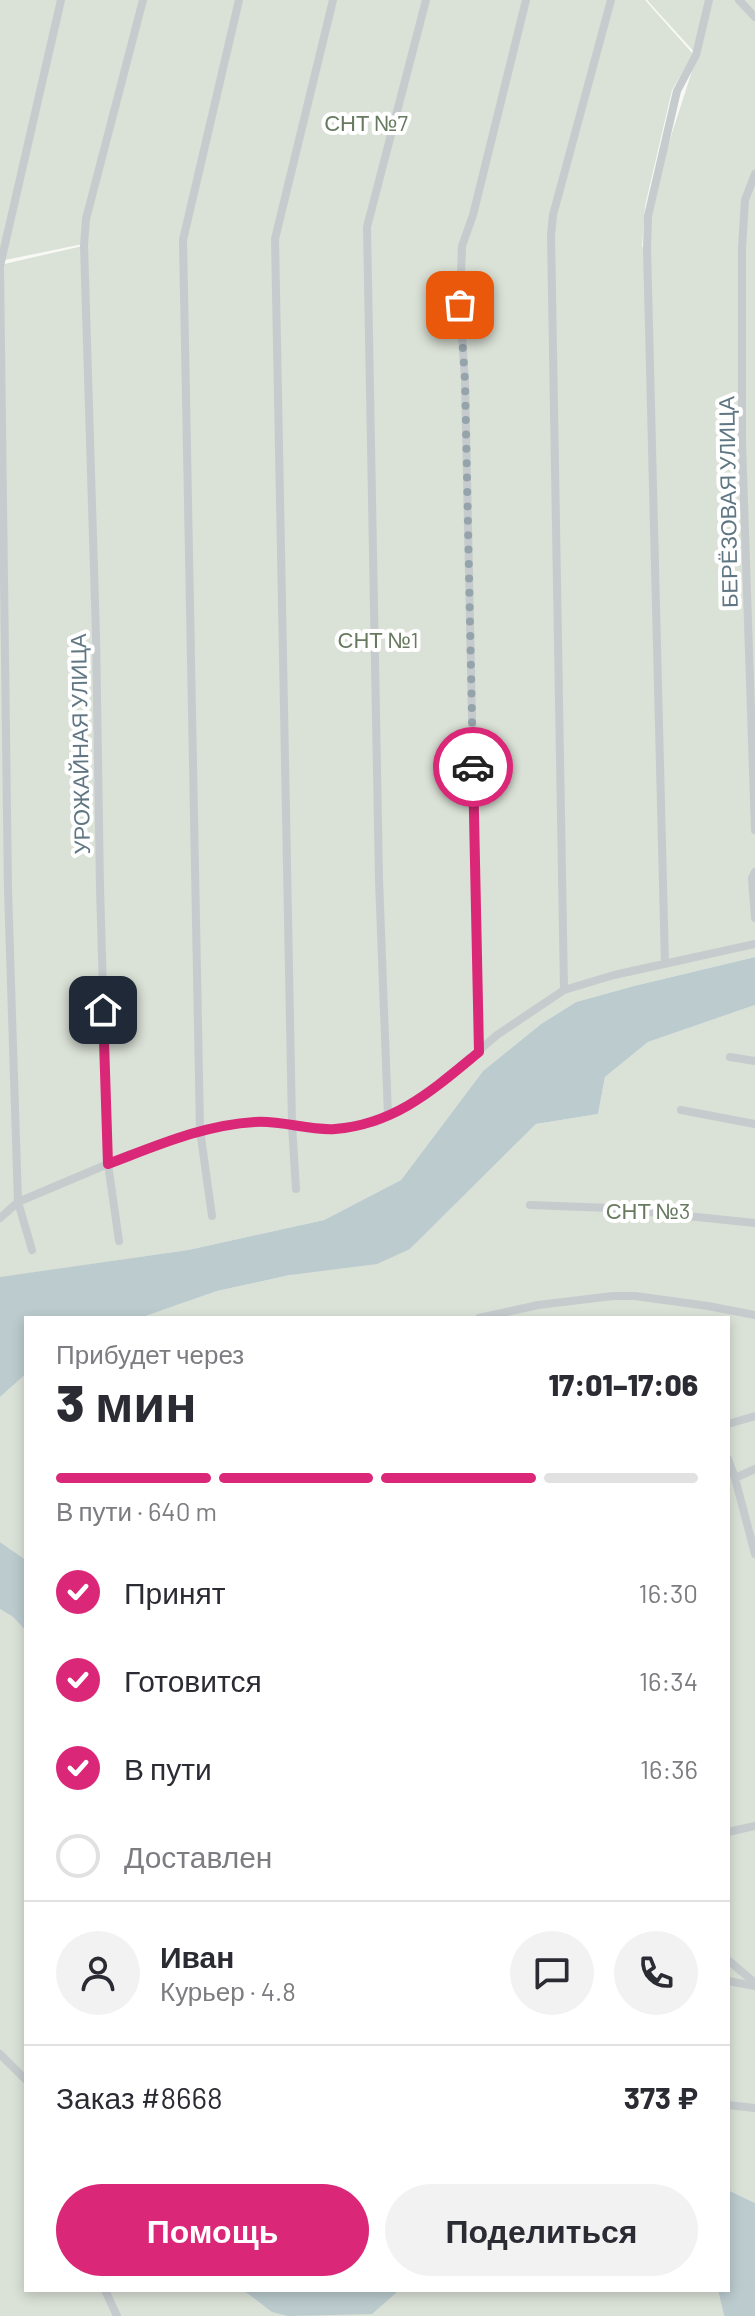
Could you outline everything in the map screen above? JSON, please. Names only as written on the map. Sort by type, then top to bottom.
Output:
[{"type":"street","points":[[32,1250],[18,1202],[8,890],[0,267],[61,0]]},
{"type":"street","name":"УРОЖАЙНАЯ УЛИЦА","points":[[119,1241],[108,1164],[84,245],[86,219],[143,0]]},
{"type":"street","points":[[212,1216],[200,1130],[183,240],[239,0]]},
{"type":"street","points":[[296,1189],[292,1125],[275,236],[333,0]]},
{"type":"street","points":[[388,1116],[379,879],[367,227],[426,0]]},
{"type":"street","points":[[479,1052],[465,381],[460,305],[462,246],[473,215],[526,0]]},
{"type":"street","points":[[564,990],[551,235],[553,215],[611,0]]},
{"type":"street","points":[[665,964],[648,216],[677,91],[696,55],[709,0]]},
{"type":"street","points":[[739,0],[755,17]]},
{"type":"street","name":"БЕРЁЗОВАЯ УЛИЦА","points":[[755,174],[745,200],[742,248],[742,443],[755,830]]},
{"type":"street","points":[[755,872],[752,878],[755,918]]},
{"type":"street","points":[[0,1218],[18,1202],[200,1130],[257,1121],[333,1129],[376,1122],[427,1095],[497,1035],[564,990],[614,975],[755,944]]},
{"type":"street","points":[[730,1057],[755,1061]]},
{"type":"street","points":[[681,1110],[755,1124]]},
{"type":"street","points":[[530,1205],[610,1208],[755,1223]]},
{"type":"street","points":[[488,1316],[538,1305],[613,1296],[650,1298],[755,1315]]},
{"type":"street","points":[[730,1423],[755,1416]]},
{"type":"street","points":[[730,1464],[755,1554]]},
{"type":"street","points":[[735,1478],[755,1469]]},
{"type":"street","points":[[730,1832],[755,1826]]},
{"type":"street","points":[[730,1962],[755,1984]]},
{"type":"street","points":[[730,1981],[755,1984]]},
{"type":"street","points":[[0,2054],[24,2078]]},
{"type":"street","points":[[730,2105],[755,2108]]},
{"type":"street","points":[[106,2292],[117,2316]]},
{"type":"green space","name":"СНТ №1","points":[[0,0],[645,0],[693,54],[672,90],[645,206],[642,247],[648,248],[660,175],[697,55],[647,0],[755,0],[755,957],[576,1002],[541,1024],[483,1071],[401,1180],[324,1220],[188,1250],[3,1277],[0,1277],[0,265],[87,245],[0,261]]},
{"type":"green space","name":"СНТ №3","points":[[755,1005],[755,2203],[730,2191],[730,1316],[146,1316],[217,1291],[410,1249],[536,1124],[598,1114],[605,1077],[648,1042]]},
{"type":"green space","points":[[24,1376],[24,1559],[0,1542],[0,1397]]},
{"type":"green space","points":[[0,1609],[24,1629],[24,2292],[718,2292],[724,2316],[0,2316]]},
{"type":"shaded area","points":[[755,957],[755,1005],[648,1042],[605,1077],[598,1114],[536,1124],[410,1249],[377,1264],[290,1275],[217,1291],[146,1316],[24,1316],[24,1376],[0,1397],[0,1277],[188,1250],[324,1220],[401,1180],[483,1071],[541,1024],[576,1002]]},
{"type":"shaded area","points":[[0,1542],[24,1559],[24,1629],[0,1609]]},
{"type":"shaded area","points":[[730,2191],[755,2203],[755,2316],[724,2316],[718,2292],[730,2292]]},
{"type":"shaded area","points":[[246,2292],[396,2292],[372,2314],[288,2316],[272,2312]]},
{"type":"way so far","points":[[460,305],[465,381],[473,767]]},
{"type":"route","points":[[103,1010],[108,1164],[188,1133],[257,1121],[333,1129],[376,1122],[427,1095],[479,1052],[473,767]]},
{"type":"park label","name":"СНТ №7","points":[[366,122]]}]
